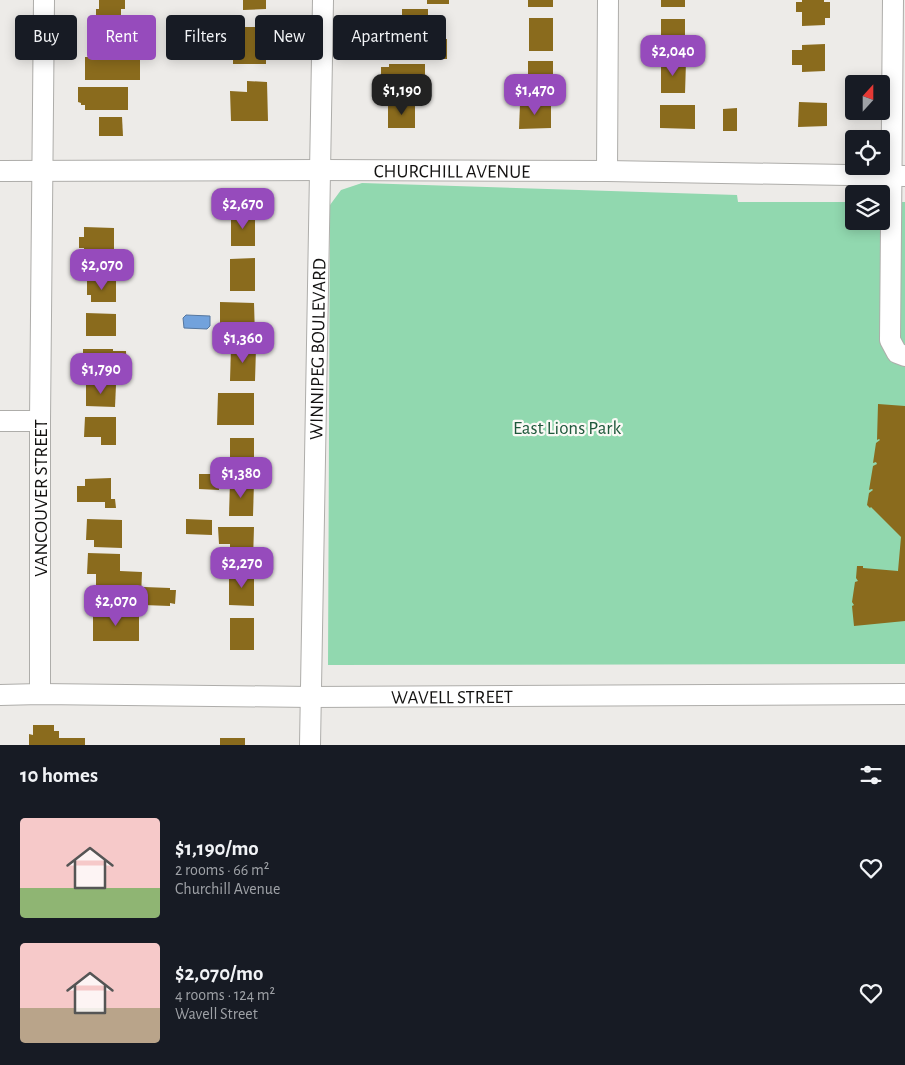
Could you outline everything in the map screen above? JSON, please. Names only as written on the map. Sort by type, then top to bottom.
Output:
[{"type":"street","name":"VANCOUVER STREET","points":[[40,694],[40,421],[44,0]]},
{"type":"street","name":"WINNIPEG BOULEVARD","points":[[310,745],[324,0]]},
{"type":"street","points":[[607,171],[608,0]]},
{"type":"street","points":[[893,0],[898,176],[890,340],[896,353],[905,356]]},
{"type":"street","name":"CHURCHILL AVENUE","points":[[0,171],[607,171],[898,176]]},
{"type":"street","points":[[0,421],[40,421]]},
{"type":"street","name":"WAVELL STREET","points":[[0,696],[40,694],[311,697],[905,694]]},
{"type":"green space","name":"East Lions Park","points":[[362,183],[737,195],[738,202],[845,202],[845,230],[890,230],[890,202],[905,202],[905,664],[328,665],[330,205],[341,190]]},
{"type":"water","points":[[186,315],[210,316],[210,326],[207,329],[184,328],[183,318]]},
{"type":"building","points":[[99,0],[125,0],[125,9],[121,9],[121,15],[96,15],[96,9],[99,9]]},
{"type":"building","points":[[243,0],[266,0],[266,9],[243,10]]},
{"type":"building","points":[[427,0],[449,0],[449,4],[427,4]]},
{"type":"building","points":[[528,0],[553,0],[553,7],[528,7]]},
{"type":"building","points":[[661,0],[685,0],[685,7],[661,7]]},
{"type":"building","points":[[802,0],[824,0],[824,2],[830,2],[830,18],[825,18],[825,25],[802,26],[802,12],[796,12],[796,2],[802,2]]},
{"type":"building","points":[[402,9],[428,9],[428,15],[402,15]]},
{"type":"building","points":[[529,18],[553,18],[553,51],[529,51]]},
{"type":"building","points":[[661,19],[685,19],[685,50],[661,50]]},
{"type":"building","points":[[245,27],[255,27],[255,60],[266,60],[266,64],[233,64],[233,60],[245,60]]},
{"type":"building","points":[[446,39],[447,39],[446,59]]},
{"type":"building","points":[[825,44],[825,71],[802,72],[802,65],[792,65],[792,50],[802,50],[802,45]]},
{"type":"building","points":[[85,57],[87,57],[87,60],[140,60],[140,80],[85,80]]},
{"type":"building","points":[[528,61],[553,61],[553,92],[528,93]]},
{"type":"building","points":[[661,61],[686,61],[685,93],[661,93]]},
{"type":"building","points":[[389,64],[425,64],[425,87],[389,88],[389,81],[381,81],[381,67],[389,67]]},
{"type":"building","points":[[247,81],[267,82],[268,121],[231,121],[230,91],[247,92]]},
{"type":"building","points":[[78,87],[128,87],[128,110],[85,110],[85,105],[81,105],[78,102]]},
{"type":"building","points":[[799,102],[827,103],[827,126],[798,127]]},
{"type":"building","points":[[388,103],[415,103],[415,128],[388,128]]},
{"type":"building","points":[[520,104],[551,104],[551,128],[519,129]]},
{"type":"building","points":[[660,105],[695,105],[695,129],[660,128]]},
{"type":"building","points":[[737,108],[737,131],[723,131],[723,109]]},
{"type":"building","points":[[99,117],[122,117],[123,136],[99,136]]},
{"type":"building","points":[[231,214],[255,214],[255,246],[231,246]]},
{"type":"building","points":[[84,227],[114,228],[114,251],[84,251],[84,248],[79,248],[79,237],[84,237]]},
{"type":"building","points":[[255,258],[255,291],[230,291],[230,259]]},
{"type":"building","points":[[87,280],[116,281],[116,302],[91,302],[91,295],[87,295]]},
{"type":"building","points":[[220,302],[254,303],[255,336],[230,336],[230,324],[220,323]]},
{"type":"building","points":[[86,313],[116,314],[116,336],[86,336]]},
{"type":"building","points":[[231,347],[256,348],[255,381],[230,381]]},
{"type":"building","points":[[83,349],[126,351],[127,379],[117,379],[117,372],[83,372]]},
{"type":"building","points":[[86,384],[116,385],[115,407],[86,406]]},
{"type":"building","points":[[218,393],[254,393],[254,425],[217,425]]},
{"type":"building","points":[[878,404],[905,406],[905,621],[854,626],[852,606],[854,605],[852,602],[855,582],[858,581],[856,578],[857,566],[898,571],[901,537],[867,505],[869,493],[873,490],[869,490],[873,466],[877,464],[876,462],[873,463],[876,443],[880,440],[877,440]]},
{"type":"building","points":[[85,417],[116,417],[116,445],[101,445],[101,437],[84,437]]},
{"type":"building","points":[[230,438],[254,438],[254,471],[230,470]]},
{"type":"building","points":[[199,474],[220,474],[219,490],[199,489]]},
{"type":"building","points":[[111,478],[111,499],[115,499],[116,508],[105,508],[105,502],[77,502],[77,486],[85,486],[85,479]]},
{"type":"building","points":[[230,481],[254,482],[253,516],[229,516]]},
{"type":"building","points":[[87,519],[122,520],[122,548],[94,547],[94,540],[86,540]]},
{"type":"building","points":[[186,519],[212,520],[212,535],[186,534]]},
{"type":"building","points":[[218,527],[254,527],[253,560],[230,560],[230,544],[219,544]]},
{"type":"building","points":[[88,553],[120,554],[120,571],[142,572],[141,597],[96,596],[96,574],[87,574]]},
{"type":"building","points":[[229,572],[254,573],[254,606],[229,605]]},
{"type":"building","points":[[144,587],[176,590],[175,604],[170,603],[170,606],[143,605]]},
{"type":"building","points":[[93,612],[139,613],[139,641],[93,641]]},
{"type":"building","points":[[230,618],[254,618],[254,650],[230,650]]},
{"type":"building","points":[[33,725],[54,725],[54,731],[59,731],[59,738],[85,738],[85,745],[29,745],[29,734],[33,735]]},
{"type":"building","points":[[220,738],[245,738],[245,745],[220,745]]}]
